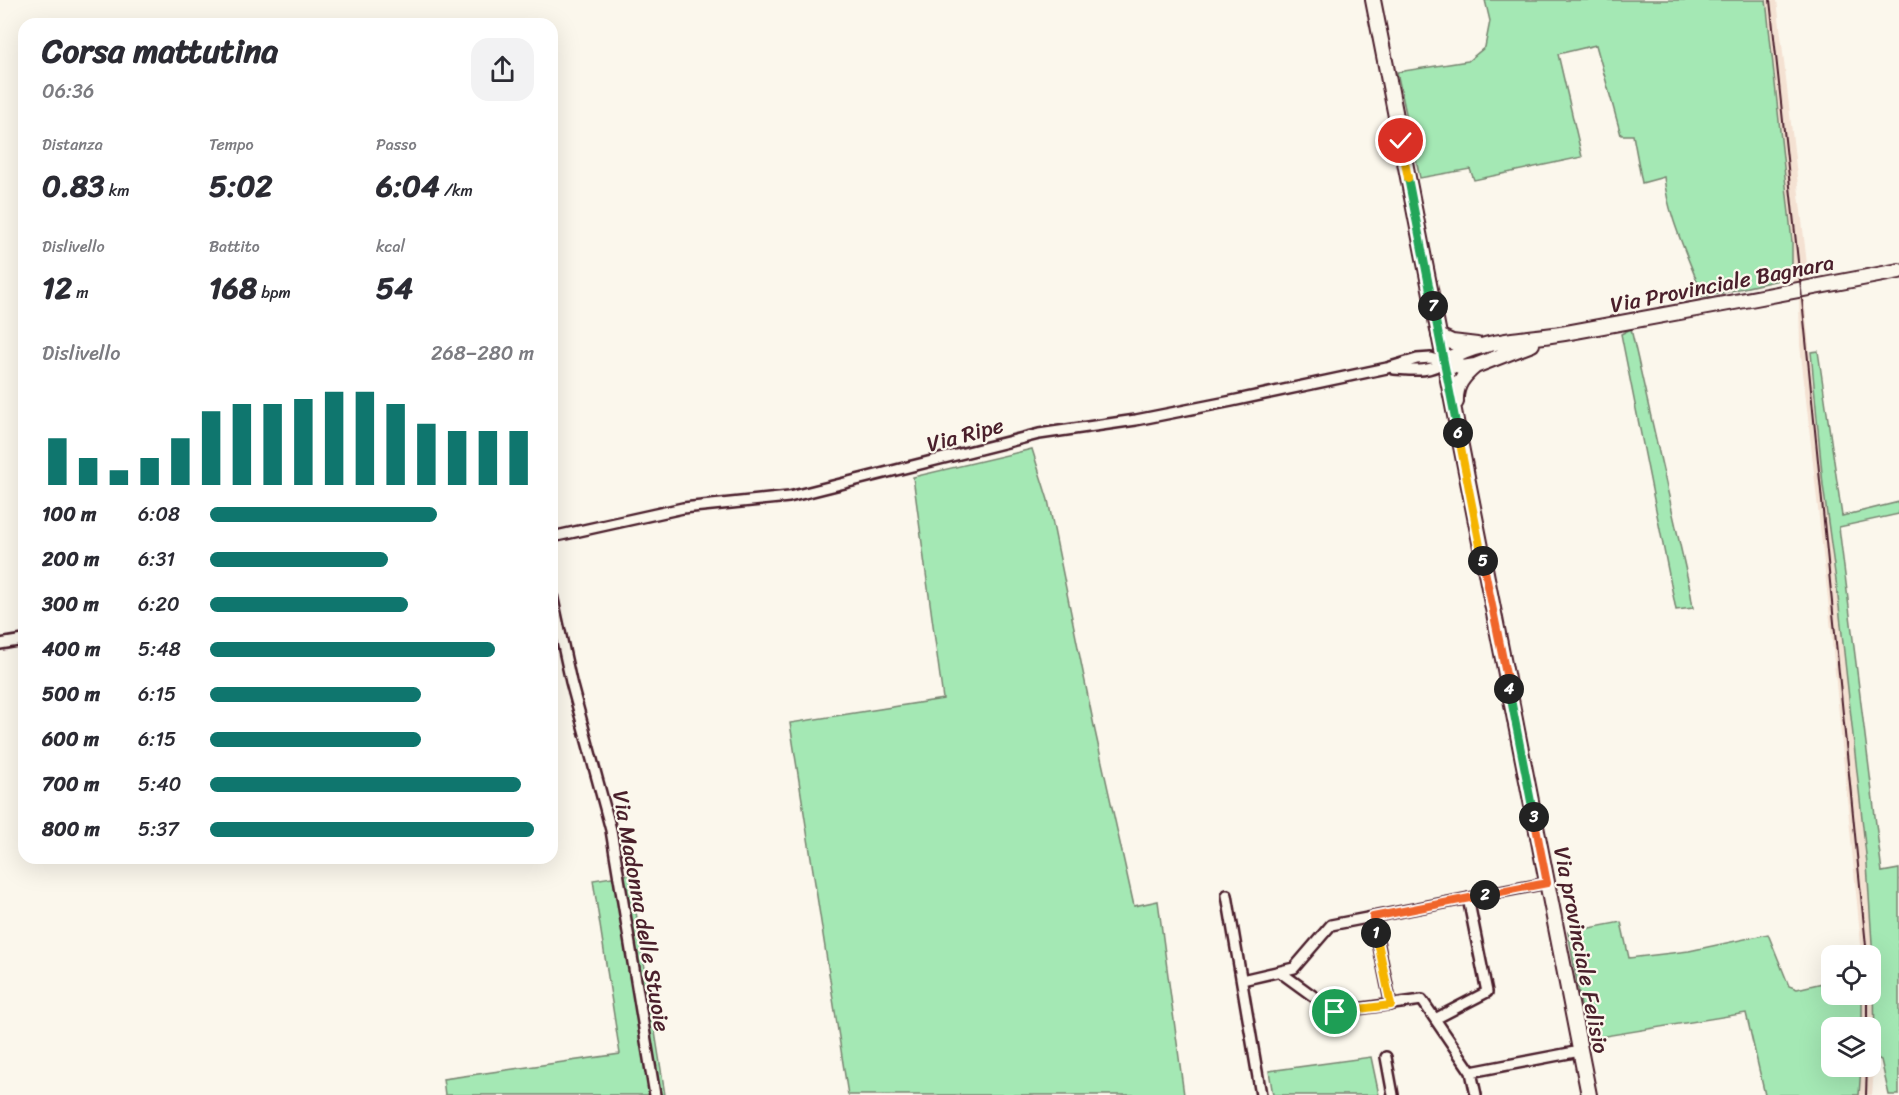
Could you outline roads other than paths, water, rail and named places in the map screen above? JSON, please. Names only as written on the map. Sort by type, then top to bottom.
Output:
[{"type":"main road","name":"Via provinciale Felisio","points":[[1373,0],[1589,1095]]},
{"type":"main road","name":"Via Provinciale Bagnara","points":[[1444,362],[1452,356],[1481,345],[1553,335],[1899,271]]},
{"type":"main road","name":"Via Provinciale Bagnara","points":[[1444,362],[1463,368],[1475,366],[1553,335]]},
{"type":"main road","name":"Via Provinciale Bagnara","points":[[1439,336],[1452,342],[1481,345]]},
{"type":"main road","points":[[1458,431],[1455,395],[1459,382],[1475,366]]},
{"type":"street","name":"Via Ripe","points":[[558,536],[683,508],[789,497],[1039,434],[1136,420],[1387,368],[1417,359],[1431,358],[1444,362]]},
{"type":"street","name":"Via Madonna delle Stuoie","points":[[558,622],[571,682],[611,830],[655,1095]]},
{"type":"street","points":[[0,644],[18,641]]},
{"type":"street","points":[[1242,980],[1294,968],[1331,925],[1547,883]]},
{"type":"street","points":[[1227,895],[1261,1095]]},
{"type":"street","points":[[1435,1019],[1487,992],[1468,898]]},
{"type":"street","points":[[1373,917],[1391,1005]]},
{"type":"street","points":[[1280,972],[1335,1012],[1422,1000],[1471,1072],[1476,1095]]},
{"type":"street","points":[[1471,1072],[1580,1051]]},
{"type":"street","points":[[1386,1057],[1393,1095]]},
{"type":"railway","points":[[1770,0],[1866,945]]},
{"type":"railway","points":[[1867,1005],[1867,1017]]},
{"type":"railway","points":[[1866,1095],[1867,1077]]}]
